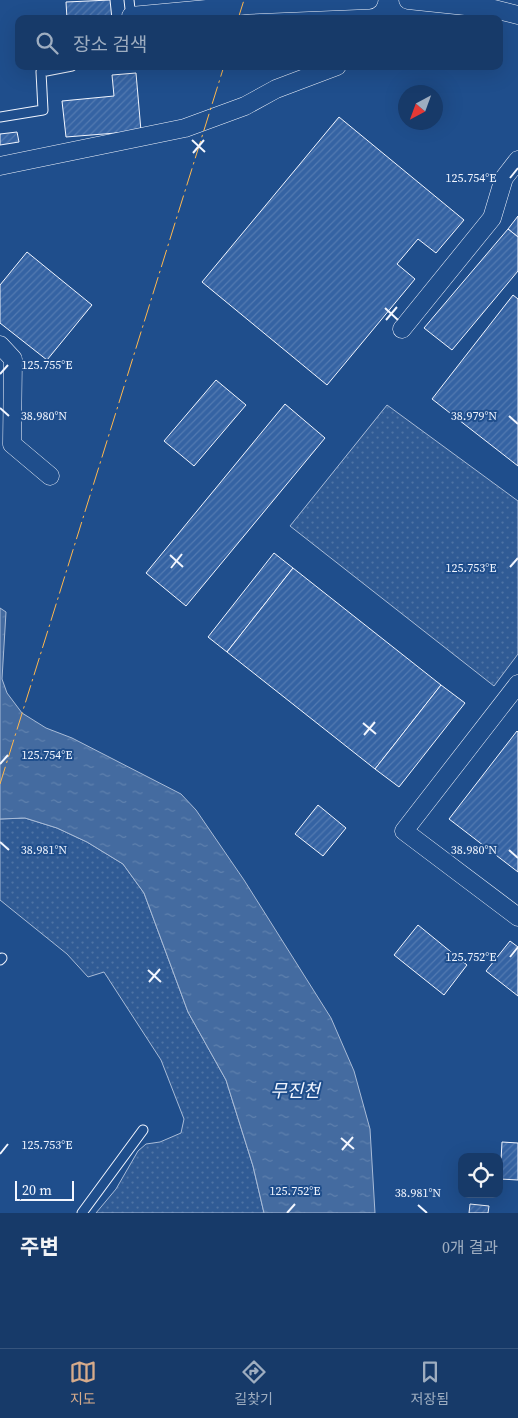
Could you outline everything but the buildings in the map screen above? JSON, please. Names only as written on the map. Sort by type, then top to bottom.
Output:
[{"type":"street","points":[[130,12],[249,4],[369,0]]},
{"type":"street","points":[[408,0],[494,9],[518,15]]},
{"type":"street","points":[[478,15],[494,9]]},
{"type":"street","points":[[0,166],[185,128],[245,106],[276,89],[327,70]]},
{"type":"street","points":[[402,329],[492,218],[504,178],[518,160]]},
{"type":"street","points":[[0,345],[13,359],[12,444],[50,476]]},
{"type":"street","points":[[518,684],[404,831],[518,916]]},
{"type":"lane","points":[[0,117],[43,110],[40,72],[51,70]]},
{"type":"lane","points":[[82,1213],[143,1130]]},
{"type":"shaded area","points":[[387,405],[518,501],[518,654],[494,686],[290,526]]},
{"type":"shaded area","points":[[25,818],[57,828],[87,842],[123,864],[144,893],[188,1012],[226,1080],[253,1166],[264,1213],[96,1213],[116,1189],[138,1151],[146,1144],[160,1142],[181,1133],[184,1119],[161,1060],[104,972],[88,977],[67,954],[0,900],[0,819]]},
{"type":"water","name":"무진천","points":[[0,608],[6,612],[2,679],[7,693],[22,713],[46,728],[72,738],[181,794],[196,810],[244,880],[331,1018],[354,1071],[370,1129],[375,1213],[264,1213],[253,1166],[226,1080],[188,1012],[144,893],[123,864],[87,842],[57,828],[25,818],[0,819]]},
{"type":"power","points":[[239,15],[244,0]]},
{"type":"power","points":[[0,784],[223,70]]}]
